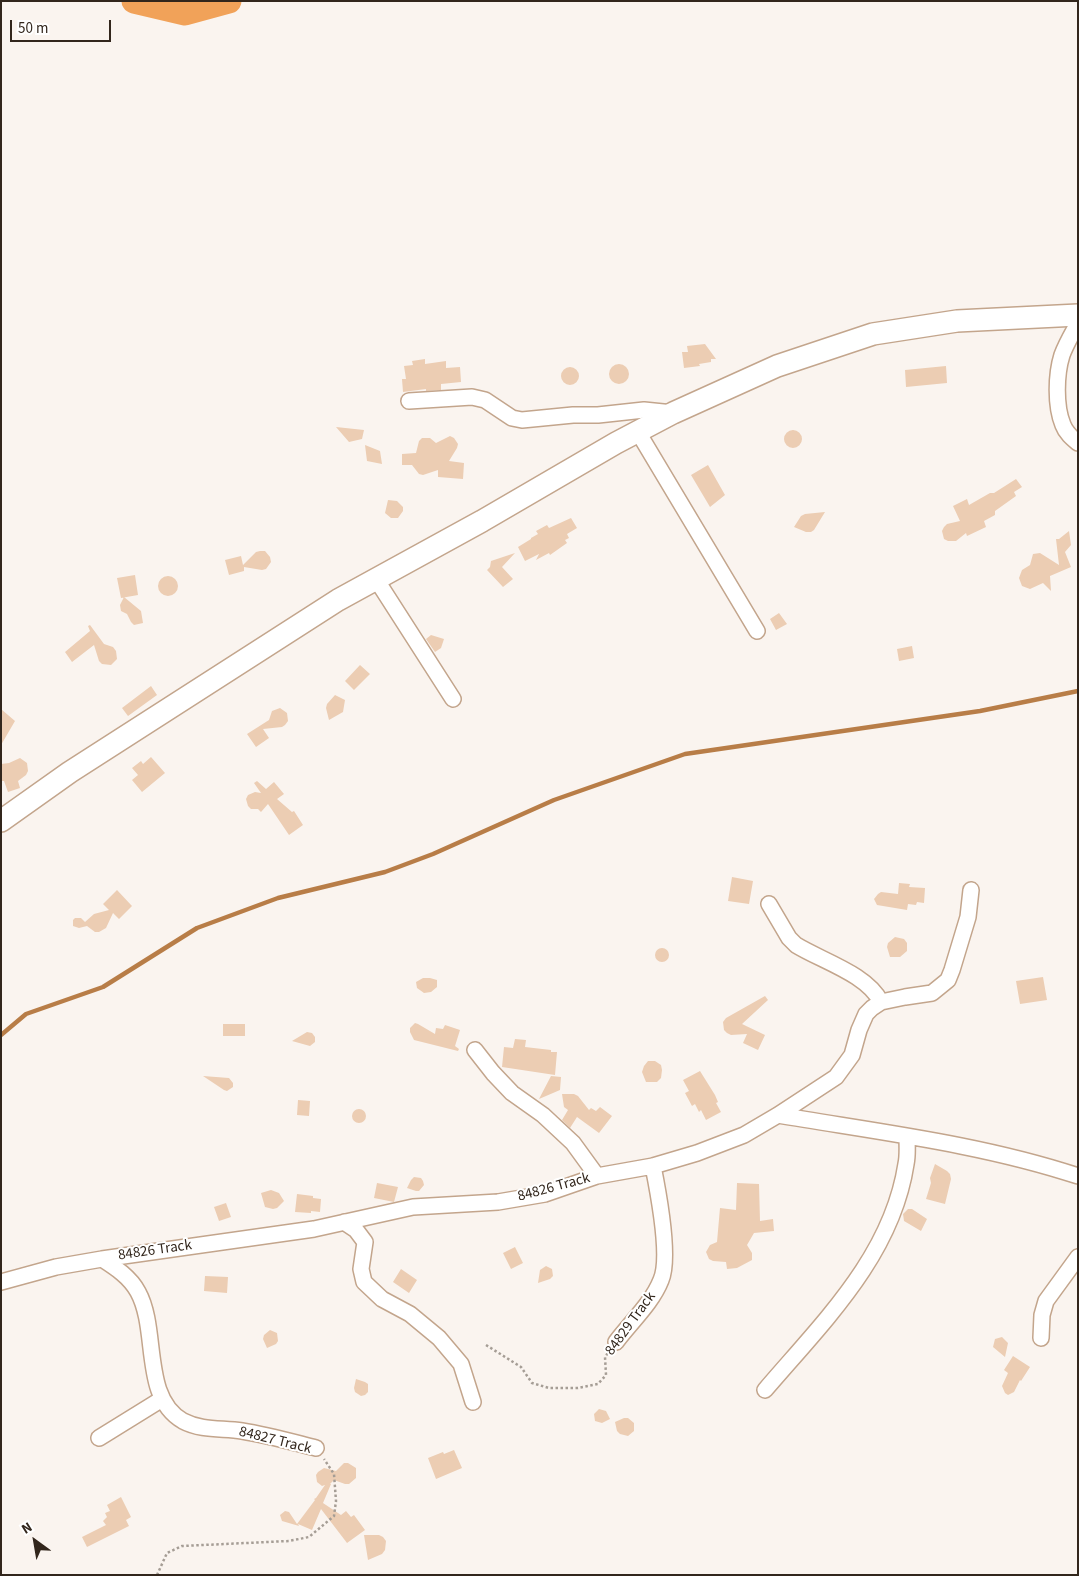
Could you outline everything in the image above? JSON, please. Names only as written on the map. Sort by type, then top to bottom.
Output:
[{"type":"street","points":[[1,821],[70,772],[338,600],[673,413],[777,366],[873,334],[957,321],[1078,315]]},
{"type":"street","points":[[1078,323],[1062,355],[1058,374],[1058,399],[1062,424],[1070,436],[1078,443]]},
{"type":"street","points":[[409,401],[472,397],[485,400],[512,418],[522,420],[644,410],[673,413]]},
{"type":"street","points":[[638,432],[757,630]]},
{"type":"street","points":[[376,579],[453,699]]},
{"type":"street","points":[[769,904],[789,938],[796,945],[862,981],[874,990],[881,1002],[932,993],[948,980],[968,917],[970,890]]},
{"type":"street","name":"84826 Track","points":[[1,1282],[56,1267],[102,1258],[305,1230],[413,1207],[498,1202],[536,1195],[597,1176],[653,1166],[697,1153],[744,1135],[836,1077],[852,1055],[866,1014],[881,1002]]},
{"type":"street","points":[[475,1050],[512,1093],[543,1115],[573,1143],[597,1176]]},
{"type":"street","points":[[778,1115],[978,1149],[1058,1169],[1078,1176]]},
{"type":"street","points":[[765,1390],[849,1290],[872,1258],[889,1223],[899,1191],[906,1163],[907,1137]]},
{"type":"street","name":"84829 Track","points":[[616,1342],[650,1300],[662,1280],[665,1265],[664,1240],[653,1166]]},
{"type":"street","points":[[344,1222],[356,1230],[365,1242],[362,1269],[364,1282],[382,1299],[410,1314],[439,1338],[461,1364],[473,1402]]},
{"type":"street","points":[[1041,1338],[1042,1314],[1046,1301],[1078,1257]]},
{"type":"street","name":"84827 Track","points":[[102,1258],[120,1270],[138,1291],[147,1313],[157,1385],[162,1399],[173,1413],[181,1420],[194,1426],[257,1433],[316,1448]]},
{"type":"street","points":[[99,1438],[162,1399]]},
{"type":"path","name":"84829 Track","points":[[486,1345],[521,1367],[532,1382],[549,1388],[578,1388],[598,1384],[606,1375],[605,1357],[616,1342]]},
{"type":"path","name":"84827 Track","points":[[157,1575],[167,1553],[182,1546],[289,1541],[309,1537],[334,1516],[336,1501],[334,1474],[316,1448]]},
{"type":"building","points":[[705,344],[716,359],[699,364],[700,366],[684,368],[682,352],[688,352],[687,346]]},
{"type":"building","points":[[425,359],[425,364],[446,361],[446,368],[460,367],[461,382],[441,384],[441,390],[426,391],[426,389],[403,392],[402,379],[406,379],[404,366],[413,365],[412,361]]},
{"type":"building","points":[[619,364],[626,367],[629,374],[626,381],[619,384],[612,381],[609,374],[612,367]]},
{"type":"building","points":[[946,366],[947,383],[906,387],[905,370]]},
{"type":"building","points":[[566,367],[574,367],[579,372],[577,383],[566,385],[561,380],[561,372]]},
{"type":"building","points":[[336,427],[364,430],[362,439],[349,442]]},
{"type":"building","points":[[793,430],[799,433],[802,439],[799,445],[793,448],[787,445],[784,439],[787,433]]},
{"type":"building","points":[[450,436],[458,444],[449,461],[464,463],[463,479],[438,477],[438,470],[423,475],[419,474],[412,465],[402,465],[402,454],[416,453],[419,441],[422,438],[430,438],[436,443]]},
{"type":"building","points":[[365,445],[380,451],[382,464],[367,461]]},
{"type":"building","points":[[708,465],[725,495],[710,507],[691,475]]},
{"type":"building","points":[[1016,479],[1022,487],[1014,492],[1016,496],[995,511],[995,515],[984,521],[986,527],[967,536],[966,533],[956,541],[944,539],[942,531],[944,527],[947,524],[960,521],[953,506],[967,499],[969,505],[990,493],[994,493]]},
{"type":"building","points":[[388,500],[397,501],[403,507],[403,511],[398,518],[391,518],[385,513]]},
{"type":"building","points":[[825,512],[811,532],[794,527],[801,516],[805,514]]},
{"type":"building","points":[[571,518],[577,528],[567,534],[569,538],[565,540],[567,543],[550,555],[549,553],[536,560],[539,554],[525,561],[518,547],[538,534],[536,531],[547,525],[549,528]]},
{"type":"building","points":[[1069,531],[1071,545],[1065,552],[1071,567],[1050,576],[1051,591],[1043,583],[1030,589],[1022,586],[1019,578],[1022,570],[1030,565],[1033,554],[1040,553],[1059,565],[1056,539],[1059,539]]},
{"type":"building","points":[[265,551],[270,557],[271,562],[266,569],[244,567],[244,571],[229,575],[225,560],[241,556],[243,565],[256,552]]},
{"type":"building","points":[[515,553],[502,567],[513,579],[503,587],[487,570],[490,567],[491,561]]},
{"type":"building","points":[[135,575],[138,595],[121,598],[117,578]]},
{"type":"building","points":[[164,576],[172,576],[178,582],[178,590],[172,596],[164,596],[158,590],[158,582]]},
{"type":"building","points":[[124,597],[141,611],[143,623],[134,625],[127,614],[121,611],[120,605]]},
{"type":"building","points":[[779,613],[787,624],[776,630],[770,619]]},
{"type":"building","points":[[90,625],[104,644],[113,647],[116,651],[117,659],[111,665],[102,664],[99,661],[94,645],[72,662],[65,652],[90,631],[88,626]]},
{"type":"building","points":[[431,635],[444,639],[441,648],[435,652],[426,639]]},
{"type":"building","points":[[912,646],[914,658],[899,661],[897,649]]},
{"type":"building","points":[[360,665],[370,674],[354,690],[345,681]]},
{"type":"building","points":[[151,686],[157,695],[128,716],[122,708]]},
{"type":"building","points":[[335,695],[345,700],[343,712],[329,720],[326,708]]},
{"type":"building","points":[[280,708],[287,713],[288,721],[282,727],[263,729],[269,738],[256,747],[247,734],[269,720],[272,711]]},
{"type":"building","points":[[1,709],[15,721],[1,745]]},
{"type":"building","points":[[151,757],[165,773],[142,792],[132,780],[138,775],[132,768],[141,761],[143,764]]},
{"type":"building","points":[[20,758],[27,763],[28,771],[18,781],[20,788],[8,792],[4,781],[1,781],[1,764]]},
{"type":"building","points":[[257,781],[266,789],[274,782],[284,794],[277,799],[292,812],[294,811],[303,825],[289,835],[268,804],[261,812],[258,809],[251,809],[246,799],[248,795],[255,792],[261,793],[254,783]]},
{"type":"building","points":[[732,877],[753,881],[749,904],[728,901]]},
{"type":"building","points":[[899,883],[910,884],[909,887],[925,888],[924,903],[908,904],[907,910],[877,905],[874,899],[881,892],[898,894]]},
{"type":"building","points":[[117,890],[132,906],[119,919],[113,913],[106,928],[99,932],[95,932],[87,926],[79,928],[73,926],[75,918],[81,918],[85,922],[94,914],[109,910],[103,904]]},
{"type":"building","points":[[895,937],[904,939],[907,943],[907,951],[900,957],[890,957],[887,947],[888,943]]},
{"type":"building","points":[[659,948],[665,948],[669,955],[665,962],[659,962],[655,958],[655,952]]},
{"type":"building","points":[[1043,977],[1047,1000],[1020,1004],[1016,981]]},
{"type":"building","points":[[423,978],[437,980],[437,987],[431,992],[424,993],[417,988],[416,982]]},
{"type":"building","points":[[765,996],[768,1000],[742,1024],[765,1035],[758,1050],[743,1043],[747,1034],[731,1035],[727,1033],[724,1030],[723,1022],[726,1018]]},
{"type":"building","points":[[415,1023],[435,1034],[436,1028],[443,1029],[445,1025],[460,1030],[455,1046],[459,1049],[458,1051],[414,1040],[410,1028]]},
{"type":"building","points":[[223,1024],[245,1024],[245,1036],[223,1036]]},
{"type":"building","points":[[307,1032],[312,1033],[315,1037],[315,1042],[310,1046],[292,1041]]},
{"type":"building","points":[[515,1039],[526,1040],[525,1047],[557,1052],[555,1075],[502,1067],[504,1047],[513,1048]]},
{"type":"building","points":[[648,1061],[655,1061],[661,1065],[661,1078],[657,1082],[646,1082],[642,1072]]},
{"type":"building","points":[[700,1071],[715,1095],[718,1102],[716,1103],[721,1112],[706,1120],[701,1110],[699,1112],[695,1104],[692,1106],[685,1093],[689,1091],[683,1080]]},
{"type":"building","points":[[203,1076],[229,1078],[233,1083],[233,1087],[227,1091],[224,1090]]},
{"type":"building","points":[[551,1076],[561,1077],[560,1090],[539,1099]]},
{"type":"building","points":[[562,1094],[574,1094],[578,1096],[589,1110],[591,1108],[596,1111],[600,1107],[612,1116],[599,1133],[577,1117],[570,1128],[562,1120],[568,1110],[564,1107]]},
{"type":"building","points":[[298,1100],[310,1101],[309,1116],[297,1115]]},
{"type":"building","points":[[359,1109],[364,1111],[366,1116],[364,1121],[359,1123],[354,1121],[352,1116],[354,1111]]},
{"type":"building","points":[[935,1164],[950,1174],[951,1179],[945,1204],[926,1199]]},
{"type":"building","points":[[414,1177],[421,1178],[423,1181],[424,1185],[419,1191],[407,1188]]},
{"type":"building","points":[[377,1183],[398,1187],[394,1202],[374,1198]]},
{"type":"building","points":[[737,1183],[759,1184],[760,1221],[773,1219],[774,1231],[754,1233],[747,1245],[752,1253],[752,1260],[737,1268],[727,1269],[726,1262],[709,1259],[706,1252],[710,1245],[717,1242],[720,1208],[736,1210]]},
{"type":"building","points":[[271,1190],[279,1193],[284,1201],[277,1208],[273,1209],[265,1207],[261,1193]]},
{"type":"building","points":[[297,1194],[321,1199],[320,1212],[295,1212]]},
{"type":"building","points":[[226,1203],[231,1217],[219,1221],[214,1207]]},
{"type":"building","points":[[908,1209],[912,1209],[927,1219],[921,1231],[904,1221],[903,1214]]},
{"type":"building","points":[[515,1247],[523,1263],[511,1269],[503,1253]]},
{"type":"building","points":[[546,1266],[552,1269],[553,1276],[538,1283],[540,1270]]},
{"type":"building","points":[[401,1269],[417,1280],[409,1293],[393,1282]]},
{"type":"building","points":[[205,1276],[228,1277],[227,1293],[204,1291]]},
{"type":"building","points":[[270,1330],[277,1333],[278,1341],[267,1348],[263,1339],[264,1335]]},
{"type":"building","points":[[1002,1337],[1008,1343],[1005,1357],[993,1347],[995,1339]]},
{"type":"building","points":[[1013,1356],[1030,1367],[1014,1392],[1008,1395],[1002,1386],[1008,1373],[1004,1370]]},
{"type":"building","points":[[356,1379],[368,1384],[368,1392],[365,1395],[361,1396],[355,1392]]},
{"type":"building","points":[[599,1409],[606,1411],[610,1419],[602,1423],[595,1421],[594,1414]]},
{"type":"building","points":[[628,1418],[634,1423],[634,1431],[628,1436],[617,1431],[615,1422]]},
{"type":"building","points":[[454,1450],[462,1468],[436,1479],[428,1458]]},
{"type":"building","points":[[344,1463],[348,1463],[356,1468],[356,1478],[349,1484],[334,1480],[330,1484],[323,1503],[341,1515],[346,1511],[351,1517],[354,1515],[365,1530],[347,1543],[321,1509],[312,1530],[298,1524],[299,1526],[282,1521],[280,1515],[285,1511],[289,1512],[297,1524],[325,1485],[322,1486],[317,1482],[316,1475],[318,1472],[324,1468],[336,1471]]},
{"type":"building","points":[[121,1497],[131,1517],[126,1520],[129,1526],[87,1547],[82,1537],[106,1525],[103,1521],[107,1517],[105,1513],[110,1511],[107,1505]]},
{"type":"building","points":[[364,1535],[379,1535],[383,1537],[386,1541],[385,1550],[382,1554],[368,1560]]},
{"type":"waterway","points":[[134,1],[185,13],[229,1]]},
{"type":"waterway","points":[[1,1035],[26,1014],[103,987],[197,928],[278,898],[385,872],[433,854],[554,800],[685,754],[980,711],[1078,691]]}]
